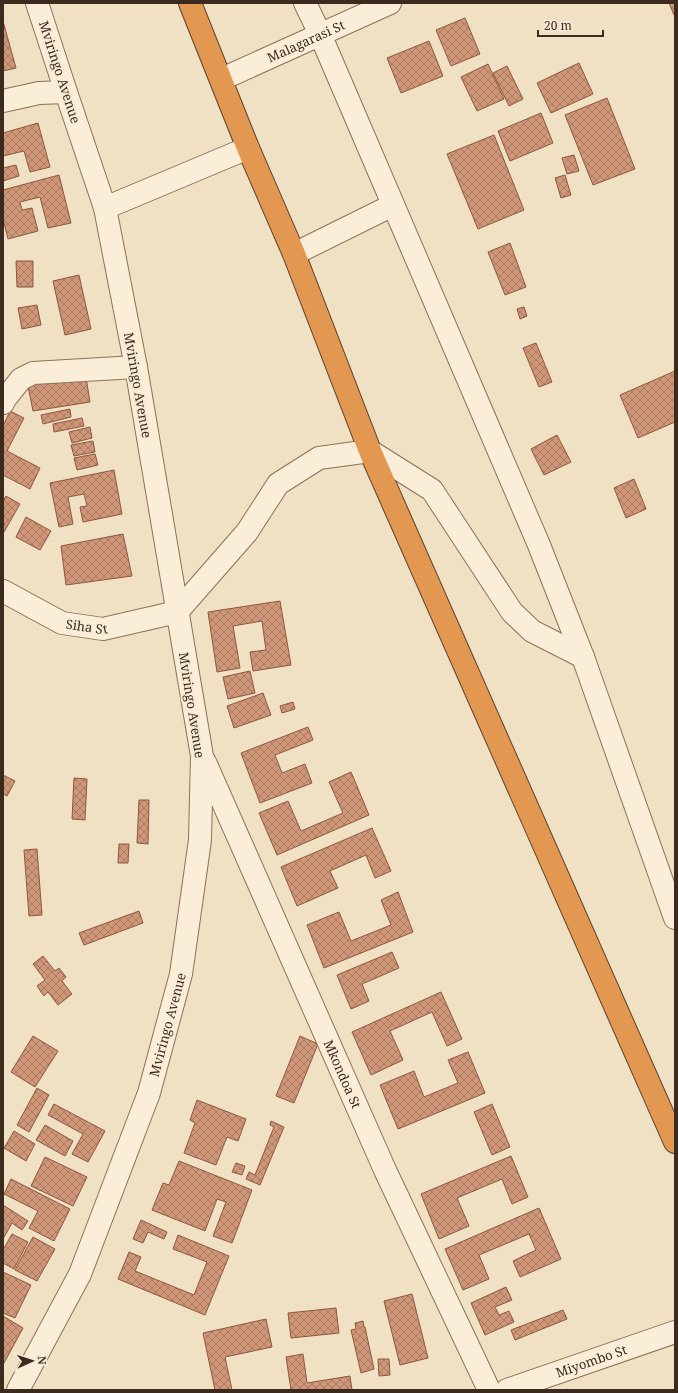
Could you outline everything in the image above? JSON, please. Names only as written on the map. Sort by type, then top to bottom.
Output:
[{"type":"highway","points":[[190,3],[222,79],[248,148],[294,254],[370,451],[675,1142]]},
{"type":"street","name":"Mviringo Avenue","points":[[18,1390],[80,1274],[149,1093],[181,974],[200,840],[202,756],[136,367],[105,208],[37,3]]},
{"type":"street","points":[[305,3],[320,34],[539,545],[583,657],[674,911]]},
{"type":"street","name":"Malagarasi St","points":[[222,79],[390,3]]},
{"type":"street","points":[[3,101],[39,93],[66,92]]},
{"type":"street","points":[[105,208],[248,148]]},
{"type":"street","points":[[294,254],[392,205]]},
{"type":"street","points":[[3,403],[21,379],[33,373],[136,367]]},
{"type":"street","points":[[177,612],[247,532],[278,484],[320,458],[370,451],[432,490],[512,612],[532,631],[583,657]]},
{"type":"street","name":"Siha St","points":[[3,591],[62,623],[104,629],[177,612]]},
{"type":"street","name":"Mkondoa St","points":[[202,756],[385,1170],[489,1390]]},
{"type":"street","name":"Miyombo St","points":[[507,1390],[675,1332]]},
{"type":"building","points":[[669,3],[675,3],[674,15]]},
{"type":"building","points":[[465,18],[480,54],[451,66],[436,30]]},
{"type":"building","points":[[3,21],[16,68],[3,71]]},
{"type":"building","points":[[429,41],[443,76],[401,93],[387,58]]},
{"type":"building","points":[[579,63],[593,94],[551,113],[537,83]]},
{"type":"building","points":[[488,64],[504,99],[477,111],[461,77]]},
{"type":"building","points":[[507,66],[523,99],[509,106],[493,73]]},
{"type":"building","points":[[607,98],[635,169],[593,185],[565,115]]},
{"type":"building","points":[[541,113],[553,143],[510,161],[498,131]]},
{"type":"building","points":[[38,123],[50,167],[30,172],[24,151],[3,156],[3,133]]},
{"type":"building","points":[[494,135],[524,210],[478,229],[447,154]]},
{"type":"building","points":[[574,155],[579,171],[567,174],[562,158]]},
{"type":"building","points":[[16,165],[19,176],[3,181],[3,168]]},
{"type":"building","points":[[59,175],[71,223],[48,228],[40,197],[20,202],[22,210],[32,208],[38,231],[8,239],[3,219],[3,190]]},
{"type":"building","points":[[565,175],[571,195],[561,198],[555,178]]},
{"type":"building","points":[[510,243],[526,287],[505,295],[488,252]]},
{"type":"building","points":[[16,261],[33,261],[33,287],[17,287]]},
{"type":"building","points":[[79,275],[91,329],[65,335],[53,281]]},
{"type":"building","points":[[37,305],[41,325],[22,329],[18,308]]},
{"type":"building","points":[[524,307],[527,316],[520,319],[517,309]]},
{"type":"building","points":[[536,343],[552,382],[539,387],[523,348]]},
{"type":"building","points":[[85,371],[90,402],[33,411],[27,381]]},
{"type":"building","points":[[675,371],[675,422],[638,438],[620,395]]},
{"type":"building","points":[[70,409],[71,417],[43,424],[41,415]]},
{"type":"building","points":[[10,411],[24,418],[7,451],[40,468],[30,489],[3,475],[3,426]]},
{"type":"building","points":[[82,418],[84,426],[54,432],[53,424]]},
{"type":"building","points":[[90,427],[92,438],[72,443],[69,432]]},
{"type":"building","points":[[557,435],[571,462],[544,475],[531,449]]},
{"type":"building","points":[[93,441],[95,452],[74,456],[71,445]]},
{"type":"building","points":[[95,454],[98,465],[77,470],[74,458]]},
{"type":"building","points":[[114,470],[122,514],[83,522],[80,507],[87,506],[84,494],[68,497],[73,524],[59,527],[50,483]]},
{"type":"building","points":[[634,479],[646,509],[626,518],[614,488]]},
{"type":"building","points":[[6,496],[20,504],[4,532],[3,501]]},
{"type":"building","points":[[26,517],[51,531],[40,550],[16,537]]},
{"type":"building","points":[[123,534],[132,576],[66,585],[61,546]]},
{"type":"building","points":[[280,601],[291,665],[253,671],[250,652],[266,650],[262,621],[233,626],[240,668],[217,672],[208,612]]},
{"type":"building","points":[[250,671],[255,693],[228,699],[223,677]]},
{"type":"building","points":[[263,693],[271,715],[234,728],[227,706]]},
{"type":"building","points":[[293,702],[295,709],[282,713],[280,706]]},
{"type":"building","points":[[308,727],[313,740],[275,755],[282,773],[305,764],[312,783],[260,803],[241,753]]},
{"type":"building","points":[[351,772],[369,815],[277,855],[259,813],[288,801],[301,831],[343,813],[329,782]]},
{"type":"building","points":[[3,775],[15,781],[7,796],[3,794]]},
{"type":"building","points":[[74,778],[87,779],[85,820],[72,819]]},
{"type":"building","points":[[139,800],[149,800],[148,844],[137,843]]},
{"type":"building","points":[[372,828],[391,871],[375,878],[366,855],[330,871],[338,888],[297,906],[281,867]]},
{"type":"building","points":[[119,844],[129,844],[128,863],[118,863]]},
{"type":"building","points":[[37,849],[42,915],[29,916],[24,850]]},
{"type":"building","points":[[398,892],[413,932],[324,968],[307,925],[339,912],[351,941],[391,925],[381,900]]},
{"type":"building","points":[[139,911],[143,923],[84,945],[79,933]]},
{"type":"building","points":[[392,952],[399,968],[362,984],[369,1001],[351,1009],[337,975]]},
{"type":"building","points":[[43,956],[55,971],[59,968],[66,977],[62,981],[72,994],[58,1005],[48,992],[44,996],[37,986],[45,980],[33,964]]},
{"type":"building","points":[[441,992],[462,1039],[447,1046],[432,1012],[390,1031],[403,1060],[371,1075],[352,1032]]},
{"type":"building","points":[[33,1036],[58,1051],[35,1087],[11,1072]]},
{"type":"building","points":[[300,1036],[318,1044],[294,1103],[276,1096]]},
{"type":"building","points":[[468,1052],[485,1093],[398,1129],[380,1085],[414,1071],[424,1097],[458,1083],[448,1060]]},
{"type":"building","points":[[37,1088],[49,1095],[29,1132],[17,1125]]},
{"type":"building","points":[[197,1100],[246,1119],[238,1141],[227,1137],[216,1165],[184,1153],[195,1123],[190,1120]]},
{"type":"building","points":[[54,1104],[105,1131],[88,1162],[72,1154],[83,1134],[48,1115]]},
{"type":"building","points":[[492,1104],[510,1147],[492,1155],[474,1112]]},
{"type":"building","points":[[271,1121],[284,1127],[260,1185],[246,1179],[249,1172],[255,1175],[274,1127],[270,1125]]},
{"type":"building","points":[[45,1125],[73,1141],[65,1156],[36,1140]]},
{"type":"building","points":[[14,1131],[35,1144],[26,1161],[4,1148]]},
{"type":"building","points":[[511,1156],[528,1197],[512,1204],[502,1179],[457,1198],[469,1226],[439,1239],[421,1194]]},
{"type":"building","points":[[45,1157],[87,1177],[73,1206],[31,1186]]},
{"type":"building","points":[[179,1161],[252,1190],[232,1243],[213,1236],[226,1202],[217,1199],[205,1231],[152,1210],[163,1183],[169,1185]]},
{"type":"building","points":[[236,1163],[245,1166],[242,1175],[232,1172]]},
{"type":"building","points":[[11,1179],[70,1209],[54,1241],[29,1228],[38,1211],[4,1194]]},
{"type":"building","points":[[3,1205],[28,1221],[22,1230],[12,1223],[3,1239]]},
{"type":"building","points":[[539,1208],[561,1259],[520,1277],[513,1261],[536,1250],[529,1234],[479,1255],[489,1279],[463,1290],[445,1249]]},
{"type":"building","points":[[141,1220],[167,1232],[164,1239],[148,1232],[143,1243],[133,1239]]},
{"type":"building","points":[[12,1234],[28,1242],[14,1269],[3,1263],[3,1250]]},
{"type":"building","points":[[178,1235],[229,1256],[205,1315],[118,1279],[129,1252],[141,1257],[135,1271],[194,1295],[207,1262],[173,1249]]},
{"type":"building","points":[[33,1237],[55,1249],[37,1281],[15,1270]]},
{"type":"building","points":[[3,1272],[31,1285],[15,1318],[3,1313]]},
{"type":"building","points":[[506,1287],[512,1300],[495,1307],[499,1315],[509,1311],[514,1322],[485,1335],[471,1303]]},
{"type":"building","points":[[412,1294],[428,1358],[400,1365],[384,1301]]},
{"type":"building","points":[[336,1308],[339,1333],[291,1338],[288,1313]]},
{"type":"building","points":[[563,1310],[567,1319],[515,1340],[511,1330]]},
{"type":"building","points":[[3,1316],[23,1328],[4,1363],[3,1363]]},
{"type":"building","points":[[266,1319],[272,1347],[225,1357],[232,1390],[215,1390],[203,1333]]},
{"type":"building","points":[[363,1321],[374,1369],[361,1373],[351,1330],[356,1329],[355,1323]]},
{"type":"building","points":[[303,1354],[307,1383],[350,1376],[352,1390],[291,1390],[286,1357]]},
{"type":"building","points":[[378,1359],[389,1359],[390,1375],[379,1376]]}]
